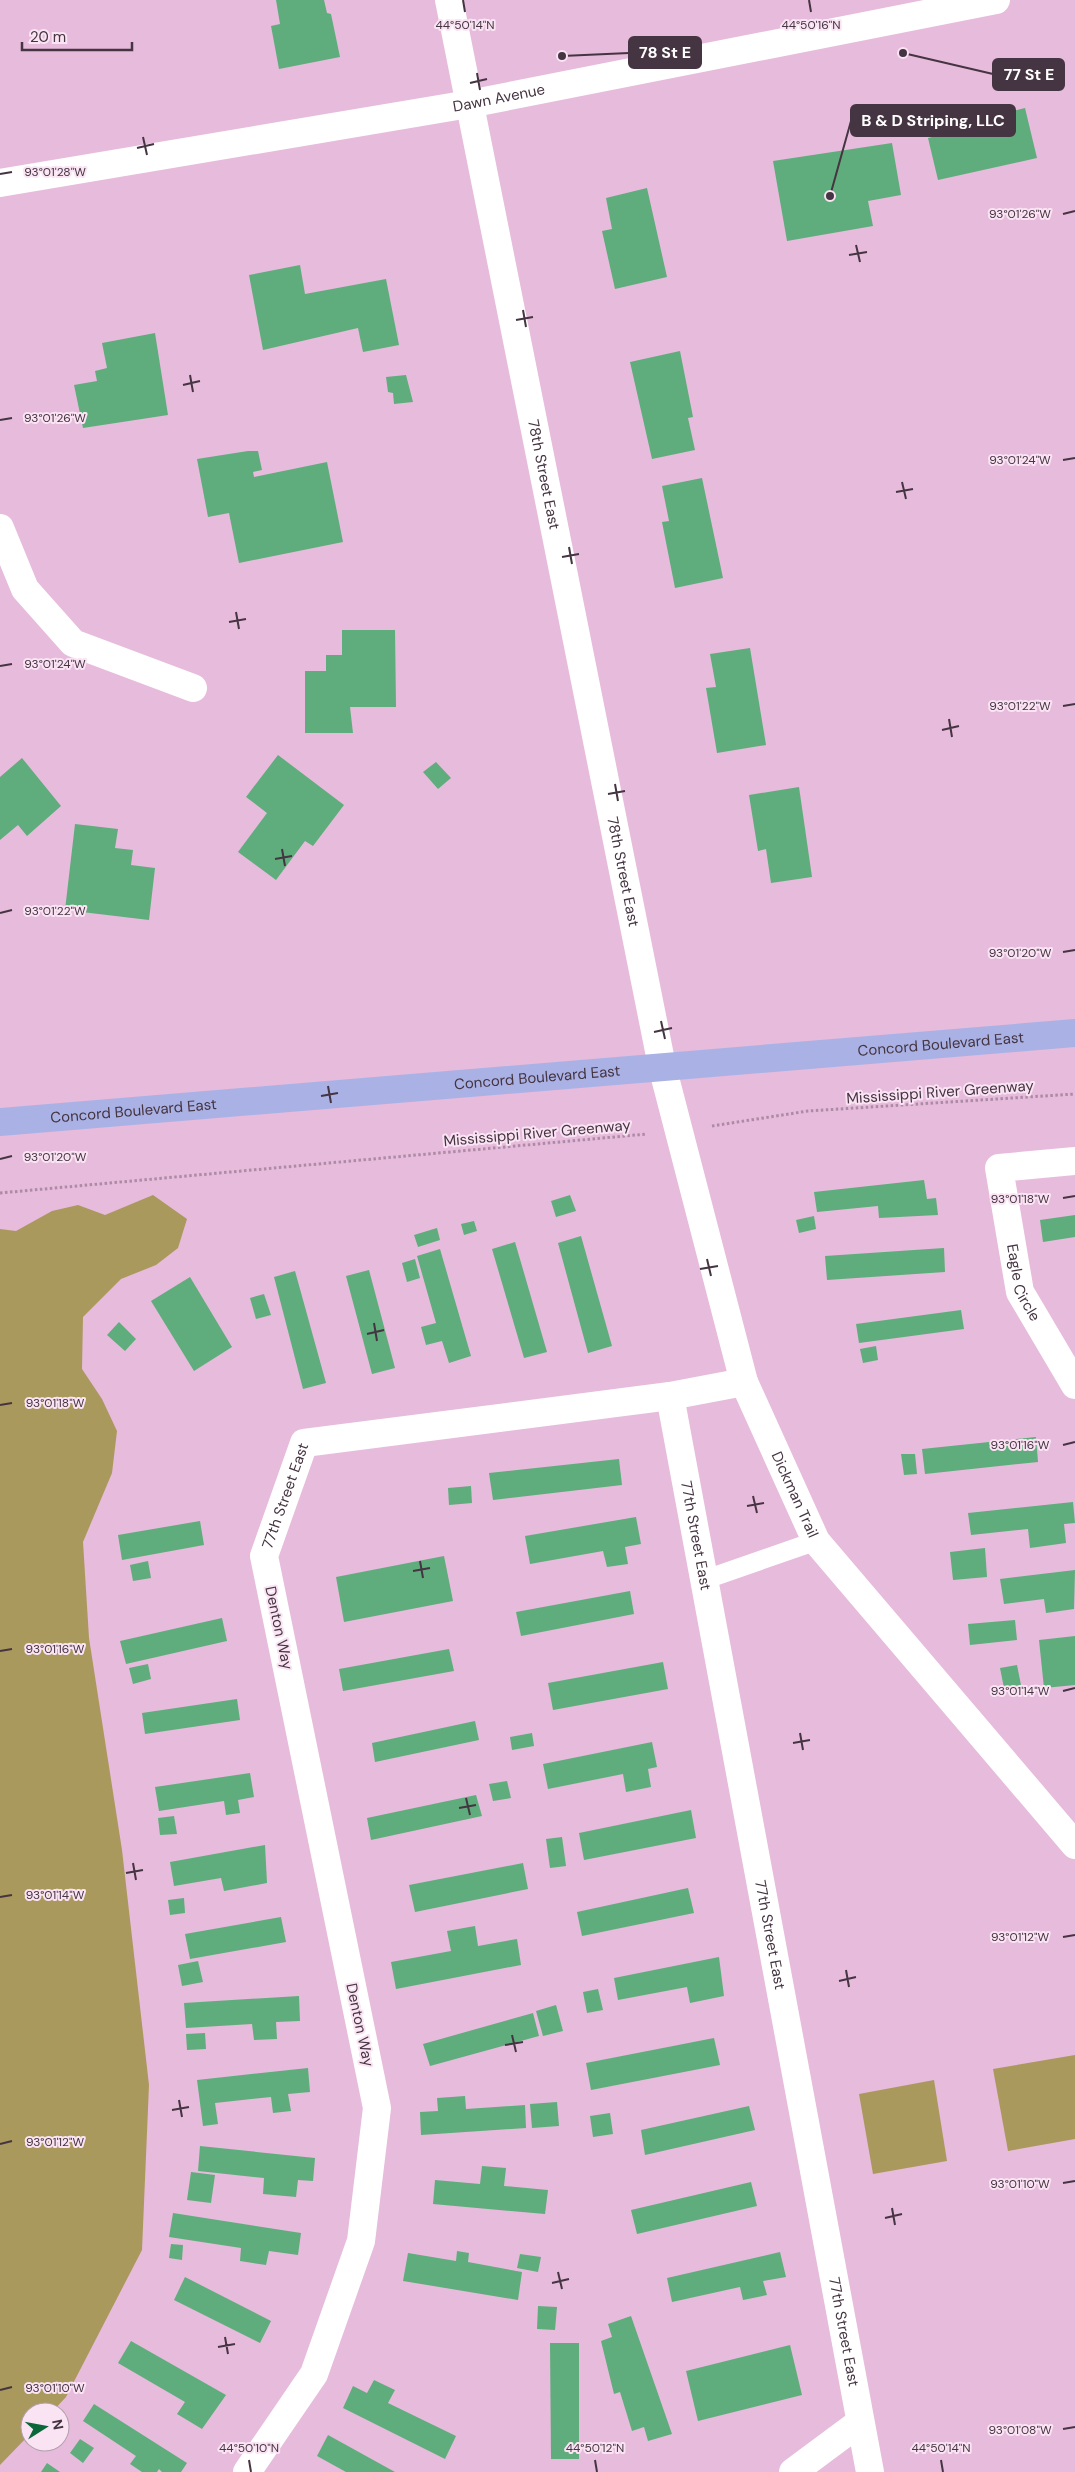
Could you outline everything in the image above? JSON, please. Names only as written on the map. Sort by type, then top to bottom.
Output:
[{"type":"main road","name":"Concord Boulevard East","points":[[0,1122],[1075,1033]]},
{"type":"street","name":"78th Street East","points":[[449,0],[662,1066]]},
{"type":"street","name":"Dawn Avenue","points":[[0,183],[469,104],[960,3],[996,0]]},
{"type":"street","points":[[0,528],[25,589],[73,643],[193,688]]},
{"type":"street","name":"Dickman Trail","points":[[662,1066],[744,1382],[816,1541],[1075,1844]]},
{"type":"street","name":"Eagle Circle","points":[[1075,1161],[999,1168],[1020,1292],[1075,1385]]},
{"type":"street","name":"77th Street East","points":[[264,1556],[304,1443],[670,1396],[744,1382]]},
{"type":"street","name":"77th Street East","points":[[670,1396],[870,2472]]},
{"type":"street","name":"Denton Way","points":[[247,2472],[314,2374],[361,2241],[377,2108],[264,1556]]},
{"type":"street","points":[[793,2472],[860,2423]]},
{"type":"lane","points":[[704,1580],[816,1541]]},
{"type":"path","name":"Mississippi River Greenway","points":[[0,1193],[679,1131],[808,1111],[1075,1094]]},
{"type":"shaded area","points":[[153,1195],[187,1219],[178,1248],[156,1265],[121,1279],[83,1317],[82,1369],[102,1399],[117,1431],[112,1473],[83,1542],[89,1638],[122,1850],[149,2085],[142,2250],[66,2397],[61,2402],[20,2402],[20,2444],[0,2465],[0,1229],[16,1231],[52,1211],[78,1205],[105,1215]]},
{"type":"shaded area","points":[[1075,2055],[1075,2139],[1008,2151],[993,2069]]},
{"type":"shaded area","points":[[934,2080],[947,2161],[873,2174],[859,2094]]},
{"type":"building","points":[[276,0],[324,0],[327,13],[331,14],[340,57],[279,69],[271,26],[280,24]]},
{"type":"building","points":[[1025,108],[1037,158],[938,180],[928,138],[966,129],[964,123]]},
{"type":"building","points":[[892,143],[901,195],[868,201],[873,226],[787,241],[773,161]]},
{"type":"building","points":[[647,188],[667,277],[615,289],[602,231],[612,229],[606,198]]},
{"type":"building","points":[[300,265],[305,294],[386,279],[399,345],[363,352],[358,328],[263,350],[249,275]]},
{"type":"building","points":[[155,333],[168,415],[83,428],[74,385],[97,381],[95,371],[107,368],[102,343]]},
{"type":"building","points":[[680,351],[693,417],[688,418],[695,450],[652,459],[630,362]]},
{"type":"building","points":[[406,375],[413,402],[394,404],[393,393],[388,392],[386,377]]},
{"type":"building","points":[[258,451],[262,470],[253,472],[254,477],[327,462],[343,542],[239,563],[229,513],[208,517],[197,459]]},
{"type":"building","points":[[702,478],[723,578],[675,588],[662,522],[669,521],[662,486]]},
{"type":"building","points":[[342,630],[395,630],[396,707],[350,707],[353,733],[305,733],[305,671],[326,671],[326,655],[342,655]]},
{"type":"building","points":[[750,648],[766,745],[717,753],[706,688],[716,687],[710,654]]},
{"type":"building","points":[[278,755],[344,805],[313,846],[305,841],[276,880],[238,852],[267,813],[246,797]]},
{"type":"building","points":[[22,758],[61,806],[27,836],[18,825],[0,840],[0,777]]},
{"type":"building","points":[[436,762],[451,778],[438,789],[423,772]]},
{"type":"building","points":[[799,787],[812,877],[771,883],[766,849],[758,851],[749,795]]},
{"type":"building","points":[[75,824],[118,829],[115,848],[133,850],[131,865],[155,868],[149,920],[65,910]]},
{"type":"building","points":[[924,1180],[927,1199],[936,1198],[938,1215],[879,1218],[878,1206],[817,1212],[814,1192]]},
{"type":"building","points":[[570,1195],[576,1211],[556,1217],[551,1201]]},
{"type":"building","points":[[1075,1215],[1075,1237],[1043,1242],[1040,1220]]},
{"type":"building","points":[[814,1216],[816,1229],[799,1233],[796,1220]]},
{"type":"building","points":[[474,1221],[477,1231],[464,1235],[461,1224]]},
{"type":"building","points":[[437,1228],[440,1240],[418,1247],[414,1235]]},
{"type":"building","points":[[581,1236],[612,1346],[588,1353],[558,1243]]},
{"type":"building","points":[[515,1242],[547,1352],[524,1358],[492,1249]]},
{"type":"building","points":[[944,1248],[945,1272],[827,1280],[825,1256]]},
{"type":"building","points":[[440,1249],[471,1356],[449,1363],[442,1341],[426,1345],[421,1327],[436,1323],[417,1256]]},
{"type":"building","points":[[415,1259],[420,1278],[407,1282],[402,1263]]},
{"type":"building","points":[[369,1270],[395,1368],[372,1374],[346,1276]]},
{"type":"building","points":[[295,1271],[326,1383],[303,1389],[274,1277]]},
{"type":"building","points":[[190,1277],[232,1347],[194,1371],[151,1301]]},
{"type":"building","points":[[264,1294],[271,1315],[256,1319],[250,1298]]},
{"type":"building","points":[[961,1310],[964,1329],[859,1343],[856,1324]]},
{"type":"building","points":[[119,1322],[136,1339],[125,1351],[107,1335]]},
{"type":"building","points":[[876,1346],[878,1360],[863,1363],[860,1349]]},
{"type":"building","points":[[1036,1437],[1038,1462],[925,1474],[922,1449]]},
{"type":"building","points":[[901,1454],[915,1454],[917,1474],[904,1475]]},
{"type":"building","points":[[619,1459],[622,1485],[493,1500],[489,1473]]},
{"type":"building","points":[[471,1486],[472,1503],[449,1505],[448,1488]]},
{"type":"building","points":[[1073,1502],[1075,1523],[1064,1524],[1066,1543],[1030,1548],[1028,1529],[971,1535],[968,1513]]},
{"type":"building","points":[[636,1517],[641,1544],[625,1547],[628,1564],[607,1567],[603,1551],[530,1564],[525,1536]]},
{"type":"building","points":[[200,1521],[204,1545],[122,1560],[118,1535]]},
{"type":"building","points":[[985,1548],[987,1577],[953,1580],[950,1552]]},
{"type":"building","points":[[444,1556],[453,1601],[344,1622],[336,1577]]},
{"type":"building","points":[[148,1561],[151,1578],[133,1581],[130,1565]]},
{"type":"building","points":[[1075,1570],[1074,1609],[1046,1613],[1044,1599],[1004,1604],[1000,1579]]},
{"type":"building","points":[[630,1591],[634,1614],[521,1636],[516,1612]]},
{"type":"building","points":[[222,1618],[227,1641],[126,1664],[120,1641]]},
{"type":"building","points":[[1015,1620],[1017,1640],[970,1645],[968,1624]]},
{"type":"building","points":[[1075,1636],[1075,1685],[1044,1688],[1039,1640]]},
{"type":"building","points":[[449,1649],[454,1671],[343,1691],[339,1669]]},
{"type":"building","points":[[663,1662],[668,1689],[553,1710],[548,1683]]},
{"type":"building","points":[[148,1664],[151,1679],[133,1684],[129,1668]]},
{"type":"building","points":[[1017,1665],[1021,1685],[1004,1688],[1000,1668]]},
{"type":"building","points":[[237,1699],[240,1720],[145,1734],[142,1713]]},
{"type":"building","points":[[475,1721],[479,1740],[375,1762],[372,1743]]},
{"type":"building","points":[[532,1733],[534,1746],[512,1750],[510,1737]]},
{"type":"building","points":[[652,1742],[657,1767],[648,1769],[651,1787],[626,1792],[623,1774],[548,1789],[543,1764]]},
{"type":"building","points":[[250,1773],[254,1797],[238,1800],[240,1813],[226,1815],[224,1801],[159,1811],[155,1787]]},
{"type":"building","points":[[507,1781],[511,1798],[493,1801],[489,1784]]},
{"type":"building","points":[[476,1795],[482,1816],[371,1840],[367,1818]]},
{"type":"building","points":[[691,1810],[696,1838],[584,1860],[579,1833]]},
{"type":"building","points":[[174,1816],[177,1834],[160,1835],[158,1818]]},
{"type":"building","points":[[562,1837],[566,1866],[550,1868],[546,1839]]},
{"type":"building","points":[[265,1845],[267,1883],[224,1891],[221,1878],[174,1886],[170,1862]]},
{"type":"building","points":[[523,1863],[528,1889],[415,1912],[409,1885]]},
{"type":"building","points":[[688,1888],[694,1913],[582,1936],[577,1912]]},
{"type":"building","points":[[184,1898],[185,1913],[170,1915],[168,1900]]},
{"type":"building","points":[[281,1917],[286,1942],[190,1959],[185,1934]]},
{"type":"building","points":[[475,1926],[478,1946],[517,1939],[521,1965],[396,1989],[391,1962],[451,1951],[447,1931]]},
{"type":"building","points":[[719,1957],[724,1996],[690,2003],[687,1987],[618,2000],[614,1978]]},
{"type":"building","points":[[198,1961],[203,1982],[182,1986],[178,1965]]},
{"type":"building","points":[[598,1989],[603,2010],[587,2013],[583,1992]]},
{"type":"building","points":[[299,1996],[300,2021],[276,2022],[277,2039],[254,2040],[252,2024],[186,2028],[184,2003]]},
{"type":"building","points":[[556,2005],[563,2031],[543,2036],[536,2011]]},
{"type":"building","points":[[533,2013],[539,2036],[430,2066],[423,2044]]},
{"type":"building","points":[[205,2033],[206,2049],[187,2050],[186,2034]]},
{"type":"building","points":[[714,2038],[720,2065],[591,2090],[586,2063]]},
{"type":"building","points":[[308,2068],[310,2092],[288,2094],[291,2111],[273,2113],[271,2097],[215,2103],[218,2124],[203,2126],[197,2080]]},
{"type":"building","points":[[465,2096],[466,2109],[525,2105],[526,2128],[421,2135],[420,2112],[438,2111],[437,2098]]},
{"type":"building","points":[[557,2102],[559,2126],[532,2128],[530,2104]]},
{"type":"building","points":[[749,2106],[755,2130],[645,2155],[641,2130]]},
{"type":"building","points":[[610,2113],[613,2134],[593,2137],[590,2116]]},
{"type":"building","points":[[200,2146],[315,2158],[313,2181],[298,2180],[296,2197],[263,2194],[264,2178],[198,2171]]},
{"type":"building","points":[[482,2166],[506,2168],[504,2186],[548,2190],[545,2214],[433,2204],[435,2180],[480,2184]]},
{"type":"building","points":[[191,2172],[215,2175],[211,2203],[187,2200]]},
{"type":"building","points":[[751,2182],[757,2206],[637,2234],[631,2210]]},
{"type":"building","points":[[173,2213],[301,2233],[298,2255],[269,2251],[266,2265],[240,2261],[241,2248],[169,2237]]},
{"type":"building","points":[[171,2244],[183,2245],[182,2260],[169,2258]]},
{"type":"building","points":[[457,2251],[469,2253],[468,2262],[522,2272],[518,2300],[403,2281],[408,2253],[456,2261]]},
{"type":"building","points":[[780,2252],[786,2277],[763,2281],[767,2295],[743,2300],[740,2287],[672,2302],[667,2278]]},
{"type":"building","points":[[520,2254],[541,2257],[538,2272],[517,2268]]},
{"type":"building","points":[[185,2277],[271,2321],[260,2343],[174,2300]]},
{"type":"building","points":[[538,2306],[557,2307],[555,2330],[537,2329]]},
{"type":"building","points":[[631,2316],[672,2434],[648,2441],[644,2427],[632,2431],[620,2392],[614,2394],[601,2341],[612,2337],[608,2324]]},
{"type":"building","points":[[131,2341],[226,2395],[202,2429],[177,2414],[185,2402],[118,2363]]},
{"type":"building","points":[[550,2343],[579,2343],[579,2459],[551,2459]]},
{"type":"building","points":[[790,2345],[802,2395],[698,2421],[686,2371]]},
{"type":"building","points":[[374,2380],[395,2390],[388,2403],[456,2436],[445,2459],[343,2408],[353,2386],[367,2393]]},
{"type":"building","points":[[94,2404],[187,2463],[181,2472],[162,2472],[159,2469],[157,2472],[142,2472],[130,2464],[136,2456],[83,2421]]},
{"type":"building","points":[[328,2435],[395,2472],[346,2472],[317,2456]]},
{"type":"building","points":[[80,2439],[94,2448],[83,2463],[70,2453]]},
{"type":"building","points":[[47,2463],[60,2472],[41,2472]]},
{"type":"place","name":"77 St E","points":[[903,53]]},
{"type":"place","name":"78 St E","points":[[562,56]]},
{"type":"place","name":"B & D Striping, LLC","points":[[830,196]]}]
